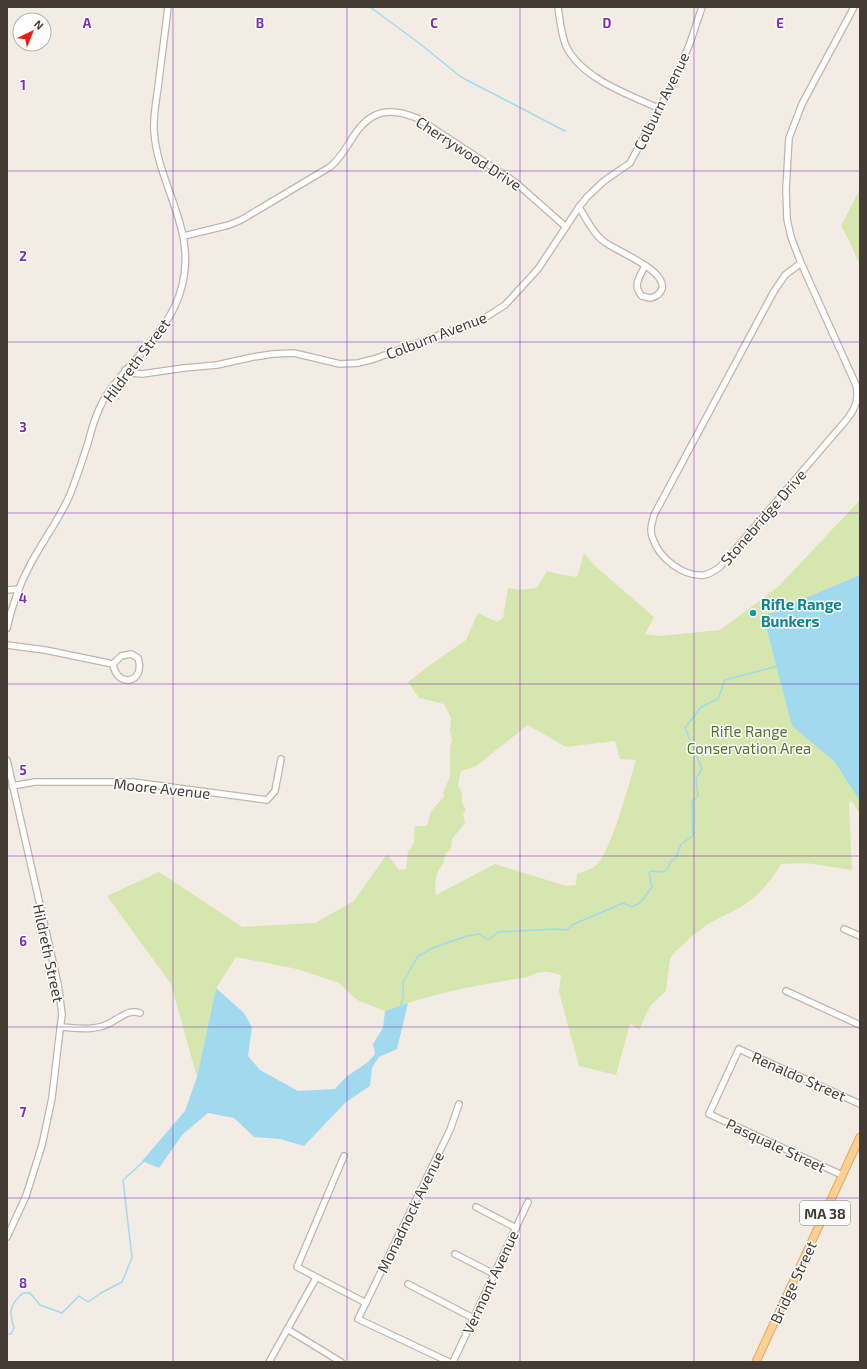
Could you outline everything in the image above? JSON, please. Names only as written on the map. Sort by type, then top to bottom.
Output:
[{"type":"main road","name":"Bridge Street","points":[[756,1362],[860,1138]]},
{"type":"street","name":"Hildreth Street","points":[[7,628],[18,589],[30,564],[68,499],[98,412],[105,397],[125,370],[156,337],[177,303],[183,285],[186,263],[184,236],[159,160],[154,130],[168,7]]},
{"type":"street","points":[[558,7],[560,26],[566,45],[575,61],[581,68],[597,79],[660,109]]},
{"type":"street","name":"Colburn Avenue","points":[[125,370],[132,373],[142,374],[217,365],[273,354],[294,354],[340,364],[358,363],[374,359],[483,318],[505,305],[538,269],[587,197],[604,181],[630,162],[660,109],[690,43],[702,7]]},
{"type":"street","name":"Stonebridge Drive","points":[[801,263],[785,276],[772,293],[654,514],[651,529],[652,538],[656,546],[668,561],[686,572],[704,575],[713,572],[721,566],[848,418],[857,403],[858,398],[856,385],[801,263],[791,237],[787,219],[786,189],[789,138],[802,104],[854,7]]},
{"type":"street","name":"Cherrywood Drive","points":[[184,236],[229,225],[241,220],[330,167],[341,157],[363,124],[370,118],[388,112],[408,114],[419,119],[497,169],[527,191],[566,228]]},
{"type":"street","points":[[579,207],[601,239],[645,266],[657,274],[662,284],[660,292],[653,297],[647,298],[642,296],[637,288],[637,281],[645,266]]},
{"type":"street","points":[[7,590],[18,589]]},
{"type":"street","points":[[7,645],[45,650],[113,664]]},
{"type":"street","points":[[131,654],[138,658],[141,669],[134,679],[127,681],[117,676],[113,664],[121,656],[131,654]]},
{"type":"street","name":"Moore Avenue","points":[[12,786],[35,782],[133,782],[268,800],[275,791],[281,759]]},
{"type":"street","name":"Hildreth Street","points":[[7,760],[58,984],[62,1014],[52,1098],[42,1145],[26,1196],[7,1237]]},
{"type":"street","points":[[844,929],[860,936]]},
{"type":"street","points":[[786,991],[860,1025]]},
{"type":"street","points":[[60,1027],[86,1028],[103,1026],[131,1012],[140,1013]]},
{"type":"street","name":"Renaldo Street","points":[[709,1114],[738,1049],[860,1104]]},
{"type":"street","name":"Monadnock Avenue","points":[[449,1362],[358,1319],[450,1130],[459,1104]]},
{"type":"street","name":"Pasquale Street","points":[[709,1114],[842,1175]]},
{"type":"street","points":[[344,1156],[297,1267],[366,1303]]},
{"type":"street","name":"Vermont Avenue","points":[[453,1362],[528,1202]]},
{"type":"street","points":[[476,1207],[516,1228]]},
{"type":"street","points":[[455,1254],[494,1274]]},
{"type":"street","points":[[269,1362],[316,1278]]},
{"type":"street","points":[[408,1284],[474,1318]]},
{"type":"street","points":[[287,1329],[341,1362]]},
{"type":"green space","points":[[860,189],[860,265],[841,226]]},
{"type":"green space","name":"Rifle Range Conservation Area","points":[[860,500],[860,814],[851,800],[849,804],[852,870],[806,863],[781,864],[765,887],[755,897],[739,908],[703,927],[693,935],[673,954],[670,959],[666,991],[650,1006],[639,1030],[630,1023],[616,1075],[579,1066],[559,992],[561,975],[540,972],[526,977],[436,995],[385,1011],[357,1000],[339,983],[297,969],[236,957],[216,988],[197,1077],[171,984],[107,896],[159,872],[242,927],[315,923],[354,901],[387,854],[399,870],[406,869],[408,851],[414,843],[415,826],[427,826],[431,811],[444,797],[443,793],[450,776],[450,748],[452,740],[450,731],[451,718],[444,704],[419,698],[408,682],[466,640],[478,613],[497,622],[503,618],[508,588],[520,590],[537,588],[547,571],[577,577],[584,553],[596,567],[654,617],[645,634],[660,636],[720,630],[778,587]],"holes":[[[528,725],[566,747],[615,741],[620,759],[636,760],[619,818],[600,861],[594,867],[577,874],[576,885],[566,886],[495,864],[436,895],[436,877],[444,862],[445,854],[451,849],[452,839],[465,823],[463,814],[466,810],[462,803],[462,793],[458,785],[461,771],[476,766]]]},
{"type":"water","points":[[860,575],[860,801],[835,762],[792,726],[765,622],[768,614]]},
{"type":"water","points":[[216,988],[244,1013],[252,1027],[248,1056],[260,1070],[298,1091],[335,1089],[346,1077],[368,1062],[375,1054],[373,1044],[383,1028],[385,1011],[408,1003],[397,1049],[379,1057],[372,1068],[370,1086],[346,1102],[304,1146],[280,1139],[254,1137],[234,1118],[208,1113],[182,1135],[159,1168],[142,1161],[185,1111],[197,1077]]},
{"type":"waterway","points":[[370,7],[419,43],[461,77],[565,131]]},
{"type":"waterway","points":[[401,1005],[403,997],[403,982],[418,956],[435,947],[467,936],[479,934],[488,940],[498,932],[555,929],[567,930],[572,925],[623,903],[632,907],[641,902],[652,887],[649,873],[651,871],[663,872],[668,868],[671,861],[676,858],[681,844],[693,836],[692,801],[698,796],[696,778],[702,769],[685,728],[701,707],[718,699],[725,680],[778,666]]},
{"type":"waterway","points":[[7,1334],[11,1334],[14,1328],[11,1317],[11,1309],[15,1301],[23,1293],[30,1293],[40,1305],[62,1313],[79,1296],[88,1302],[122,1282],[132,1258],[123,1180],[144,1161]]},
{"type":"place","name":"Rifle Range Bunkers","points":[[753,613]]}]
